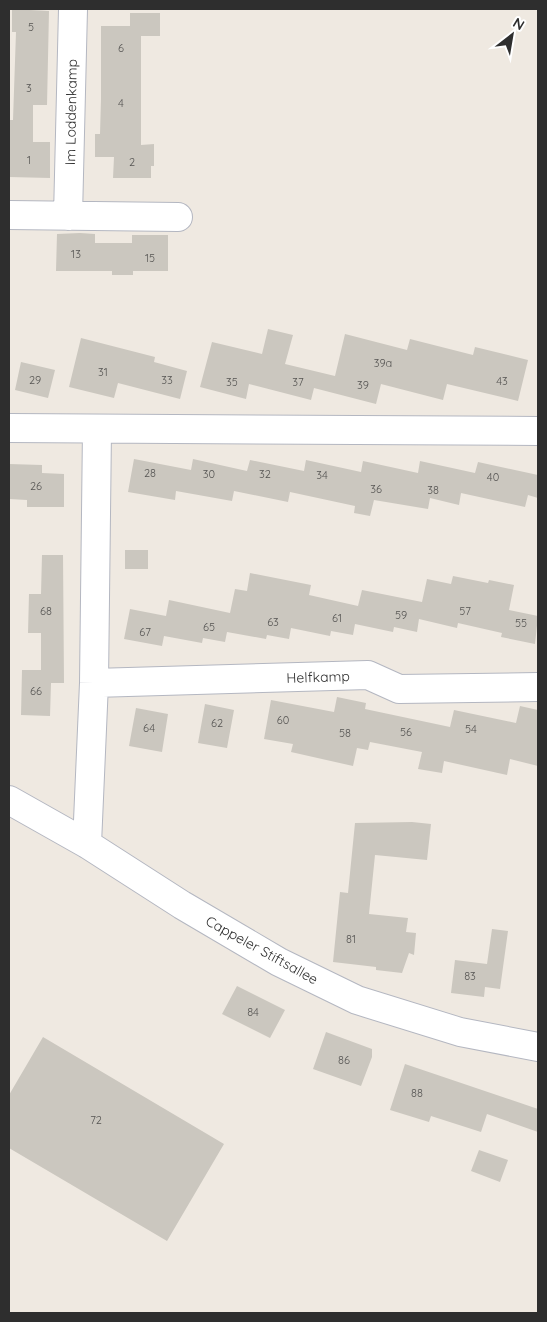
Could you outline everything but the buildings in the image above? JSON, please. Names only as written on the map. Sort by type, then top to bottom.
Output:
[{"type":"street","name":"Im Loddenkamp","points":[[68,216],[73,9]]},
{"type":"street","points":[[9,215],[178,217]]},
{"type":"street","points":[[9,428],[538,431]]},
{"type":"street","points":[[87,844],[94,683],[97,429]]},
{"type":"street","name":"Helfkamp","points":[[94,683],[368,675],[399,689],[538,687]]},
{"type":"street","name":"Cappeler Stiftsallee","points":[[9,800],[87,844],[182,905],[279,962],[358,1000],[460,1032],[538,1047]]}]
